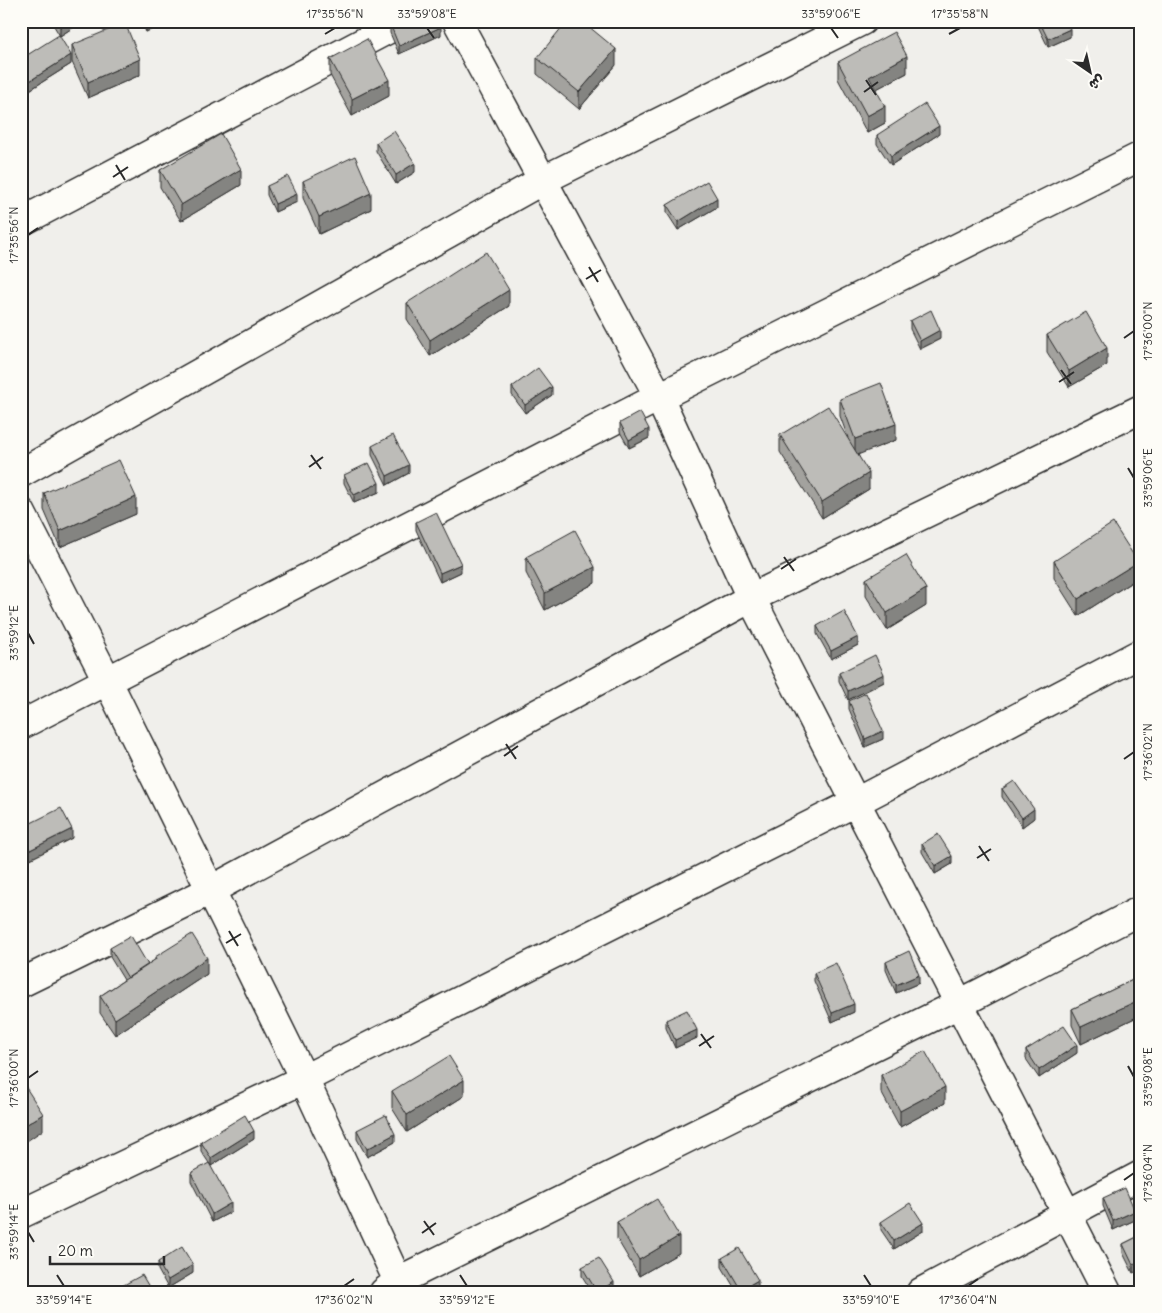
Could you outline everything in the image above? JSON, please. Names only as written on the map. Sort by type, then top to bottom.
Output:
[{"type":"street","points":[[21,222],[404,21]]},
{"type":"street","points":[[457,21],[659,397],[751,598],[1107,1292]]},
{"type":"street","points":[[21,473],[543,180],[862,21]]},
{"type":"street","points":[[21,724],[659,397],[1141,156]]},
{"type":"street","points":[[21,983],[211,890],[751,598],[1141,409]]},
{"type":"street","points":[[21,512],[107,680],[304,1079],[395,1288],[959,1004],[1141,910]]},
{"type":"street","points":[[21,1214],[304,1079],[856,802],[1141,653]]},
{"type":"street","points":[[921,1292],[1141,1175]]},
{"type":"building","points":[[57,21],[70,21],[60,27]]},
{"type":"building","points":[[396,21],[438,21],[441,27],[399,46],[390,24]]},
{"type":"building","points":[[567,21],[582,21],[616,49],[579,92],[537,58]]},
{"type":"building","points":[[1039,21],[1067,21],[1070,29],[1048,39]]},
{"type":"building","points":[[125,23],[140,59],[88,82],[72,45]]},
{"type":"building","points":[[894,32],[907,56],[869,77],[885,106],[867,116],[838,62]]},
{"type":"building","points":[[59,35],[71,55],[28,82],[21,71],[21,59]]},
{"type":"building","points":[[367,39],[389,80],[352,99],[330,59]]},
{"type":"building","points":[[925,104],[939,126],[891,156],[877,135]]},
{"type":"building","points":[[394,131],[415,163],[396,175],[376,143]]},
{"type":"building","points":[[221,134],[241,169],[181,205],[160,170]]},
{"type":"building","points":[[355,156],[371,193],[319,217],[303,181]]},
{"type":"building","points":[[288,176],[297,194],[275,204],[267,186]]},
{"type":"building","points":[[707,181],[717,198],[678,222],[667,205]]},
{"type":"building","points":[[486,252],[509,290],[430,340],[407,303]]},
{"type":"building","points":[[931,310],[940,330],[920,341],[910,321]]},
{"type":"building","points":[[1086,312],[1107,348],[1069,371],[1047,335]]},
{"type":"building","points":[[538,368],[552,387],[525,405],[512,387]]},
{"type":"building","points":[[881,383],[896,424],[855,439],[840,399]]},
{"type":"building","points":[[828,406],[869,473],[822,502],[780,435]]},
{"type":"building","points":[[640,412],[649,429],[629,440],[620,423]]},
{"type":"building","points":[[393,435],[409,465],[387,476],[372,446]]},
{"type":"building","points":[[119,460],[136,497],[60,531],[44,493]]},
{"type":"building","points":[[369,463],[379,483],[354,495],[344,475]]},
{"type":"building","points":[[436,512],[461,564],[440,573],[416,522]]},
{"type":"building","points":[[1113,523],[1138,562],[1078,599],[1054,561]]},
{"type":"building","points":[[575,530],[595,567],[545,593],[526,557]]},
{"type":"building","points":[[906,555],[926,589],[887,613],[866,579]]},
{"type":"building","points":[[844,611],[858,637],[831,651],[817,626]]},
{"type":"building","points":[[875,655],[884,674],[848,691],[839,673]]},
{"type":"building","points":[[866,693],[883,731],[865,739],[849,701]]},
{"type":"building","points":[[1014,781],[1034,809],[1022,818],[1002,789]]},
{"type":"building","points":[[61,808],[72,829],[30,850],[21,832],[21,828]]},
{"type":"building","points":[[938,834],[952,856],[935,866],[922,844]]},
{"type":"building","points":[[192,934],[207,958],[115,1019],[100,996],[156,959],[155,957]]},
{"type":"building","points":[[131,936],[148,965],[128,978],[110,948]]},
{"type":"building","points":[[909,951],[919,975],[896,985],[886,962]]},
{"type":"building","points":[[836,963],[854,1004],[832,1013],[814,973]]},
{"type":"building","points":[[1141,976],[1141,999],[1081,1027],[1072,1009]]},
{"type":"building","points":[[687,1010],[697,1030],[675,1040],[666,1020]]},
{"type":"building","points":[[1064,1026],[1077,1045],[1039,1070],[1026,1050]]},
{"type":"building","points":[[925,1051],[945,1087],[900,1111],[881,1075]]},
{"type":"building","points":[[449,1056],[464,1080],[407,1115],[392,1091]]},
{"type":"building","points":[[21,1080],[43,1114],[21,1128]]},
{"type":"building","points":[[245,1115],[254,1131],[211,1158],[201,1142]]},
{"type":"building","points":[[386,1115],[395,1134],[367,1149],[357,1130]]},
{"type":"building","points":[[209,1163],[231,1203],[212,1214],[191,1173]]},
{"type":"building","points":[[1125,1188],[1135,1211],[1113,1221],[1103,1198]]},
{"type":"building","points":[[657,1199],[679,1236],[639,1260],[617,1222]]},
{"type":"building","points":[[910,1203],[923,1223],[894,1241],[881,1222]]},
{"type":"building","points":[[1141,1235],[1141,1261],[1133,1265],[1123,1244]]},
{"type":"building","points":[[182,1247],[193,1265],[168,1280],[158,1262]]},
{"type":"building","points":[[739,1248],[758,1280],[741,1290],[722,1258]]},
{"type":"building","points":[[599,1258],[614,1282],[597,1292],[582,1267]]},
{"type":"building","points":[[142,1275],[152,1292],[125,1292],[122,1286]]}]
